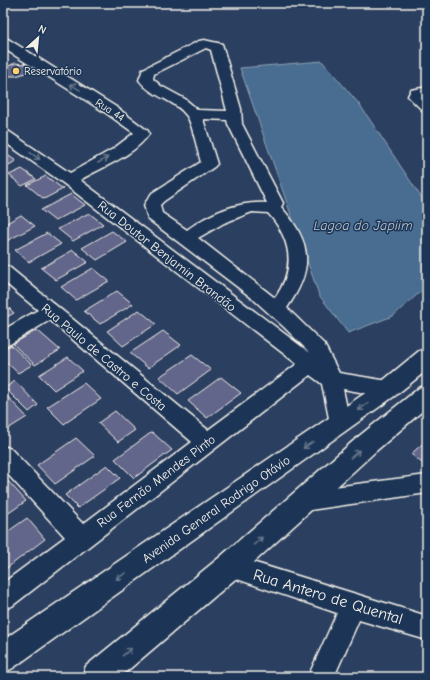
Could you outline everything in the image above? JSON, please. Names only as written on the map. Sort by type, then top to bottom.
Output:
[{"type":"main road","name":"Avenida General Rodrigo Otávio","points":[[3,658],[388,389],[427,357]]},
{"type":"main road","points":[[97,677],[230,566],[427,394]]},
{"type":"street","name":"Rua 44","points":[[3,42],[141,131],[142,134],[130,145],[69,180]]},
{"type":"street","points":[[277,309],[295,280],[298,258],[292,234],[274,208],[275,203],[235,124],[233,116],[234,109],[217,47],[210,44],[204,44],[148,72],[146,80],[156,89],[180,102],[194,114],[209,164],[158,197],[152,205],[154,215],[188,238],[277,309],[317,348],[321,354],[330,379],[340,423]]},
{"type":"street","points":[[427,91],[416,93],[415,96],[427,107]]},
{"type":"street","points":[[194,114],[233,116]]},
{"type":"street","name":"Rua Doutor Benjamin Brandão","points":[[3,134],[69,180],[330,379],[388,389]]},
{"type":"street","points":[[188,238],[196,230],[222,217],[251,207],[274,208]]},
{"type":"street","name":"Rua Paulo de Castro e Costa","points":[[3,271],[49,312],[207,442]]},
{"type":"street","points":[[3,339],[49,312]]},
{"type":"street","name":"Rua Fernão Mendes Pinto","points":[[3,598],[310,365]]},
{"type":"street","points":[[3,454],[81,538]]},
{"type":"street","points":[[303,501],[427,484]]},
{"type":"street","name":"Rua Antero de Quental","points":[[230,566],[353,606],[427,628]]},
{"type":"street","points":[[321,677],[353,606]]},
{"type":"water","name":"Lagoa do Japiim","points":[[322,61],[360,105],[427,206],[427,286],[393,316],[348,333],[319,295],[240,68]]},
{"type":"building","name":"Reservatório","points":[[15,63],[25,64],[29,68],[26,73],[16,76],[9,76],[4,73],[4,68]]},
{"type":"building","points":[[3,152],[16,161],[3,168]]},
{"type":"building","points":[[22,169],[36,179],[22,186],[9,175]]},
{"type":"building","points":[[46,176],[63,189],[44,199],[27,185]]},
{"type":"building","points":[[71,194],[85,205],[55,221],[41,210]]},
{"type":"building","points":[[89,213],[103,224],[73,241],[58,229]]},
{"type":"building","points":[[21,215],[35,226],[3,243],[3,225]]},
{"type":"building","points":[[112,231],[127,242],[97,260],[82,248]]},
{"type":"building","points":[[47,233],[61,244],[29,262],[15,250]]},
{"type":"building","points":[[73,250],[88,262],[56,280],[41,268]]},
{"type":"building","points":[[93,268],[109,281],[76,300],[61,287]]},
{"type":"building","points":[[117,291],[133,304],[100,324],[84,311]]},
{"type":"building","points":[[3,302],[14,313],[3,319]]},
{"type":"building","points":[[139,310],[156,324],[123,346],[107,331]]},
{"type":"building","points":[[37,330],[60,350],[35,365],[13,344]]},
{"type":"building","points":[[163,331],[181,345],[148,368],[130,353]]},
{"type":"building","points":[[11,345],[32,365],[18,373],[3,359],[3,350]]},
{"type":"building","points":[[192,355],[211,370],[178,394],[159,377]]},
{"type":"building","points":[[68,357],[83,371],[54,390],[39,375]]},
{"type":"building","points":[[221,377],[241,393],[207,418],[188,401]]},
{"type":"building","points":[[15,381],[38,405],[29,412],[5,388]]},
{"type":"building","points":[[84,383],[101,399],[64,424],[47,407]]},
{"type":"building","points":[[3,392],[27,417],[3,432]]},
{"type":"building","points":[[115,411],[135,430],[118,442],[98,423]]},
{"type":"building","points":[[152,432],[172,450],[134,478],[115,459]]},
{"type":"building","points":[[76,438],[95,456],[55,484],[37,465]]},
{"type":"building","points":[[427,440],[427,467],[411,454]]},
{"type":"building","points":[[107,465],[120,478],[78,508],[65,495]]},
{"type":"building","points":[[8,481],[26,501],[3,517],[3,485]]},
{"type":"building","points":[[27,518],[45,539],[3,571],[3,535]]},
{"type":"place","name":"Reservatório","points":[[16,71]]}]
